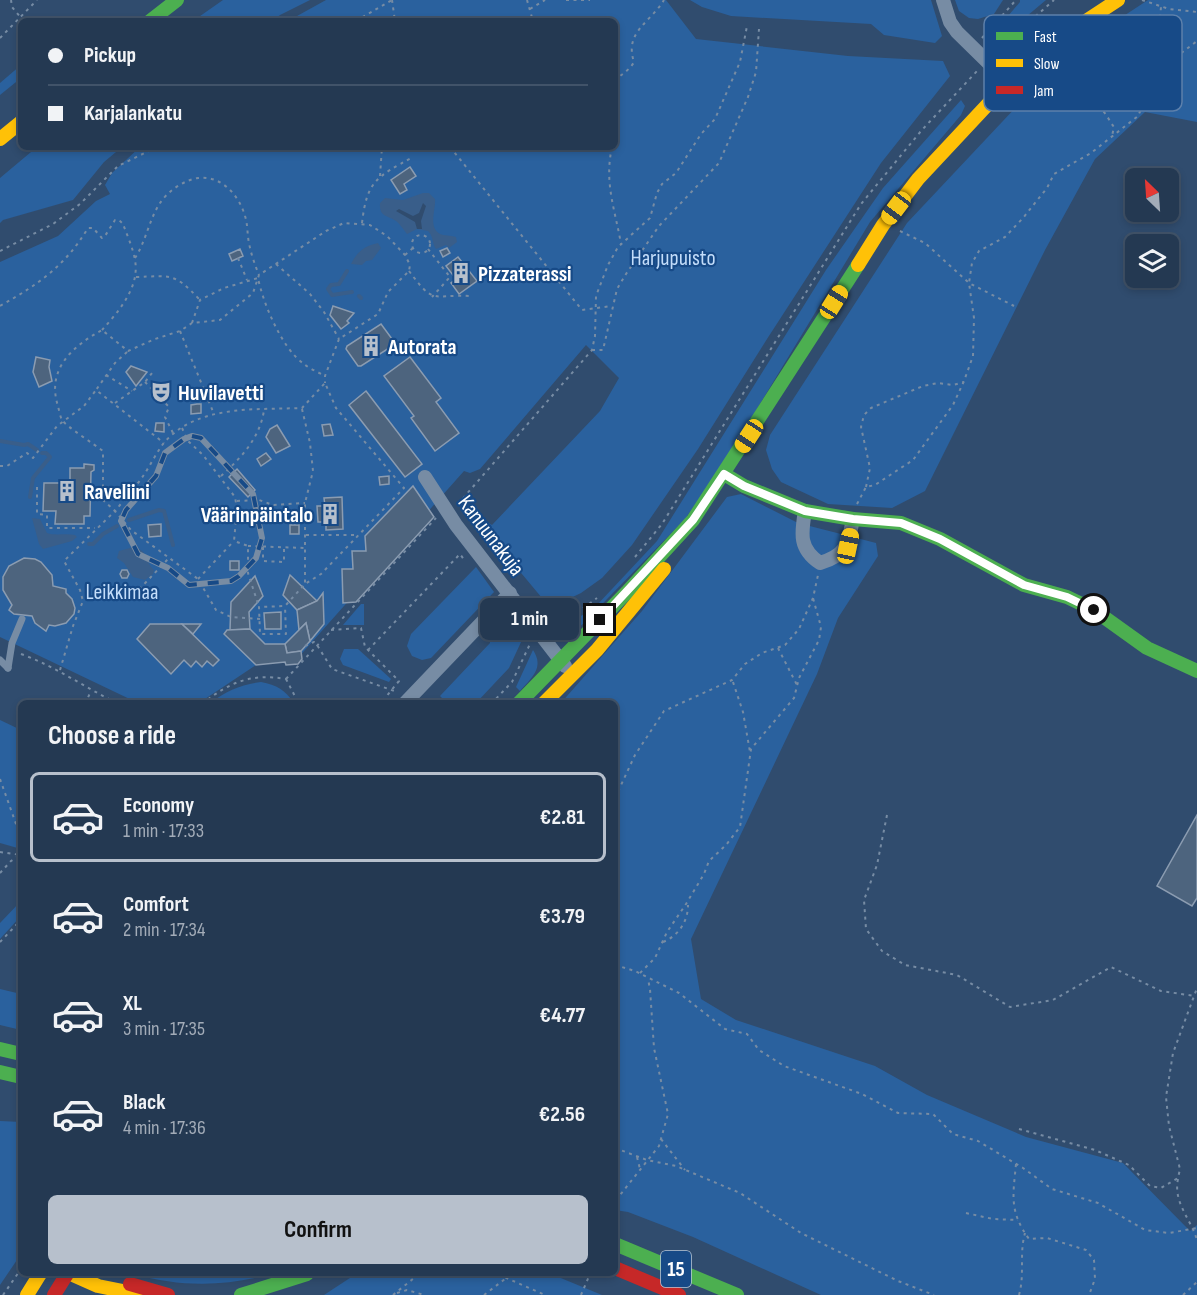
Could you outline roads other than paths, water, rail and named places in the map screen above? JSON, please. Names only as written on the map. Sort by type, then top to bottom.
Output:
[{"type":"main road","points":[[154,18],[177,0]]},
{"type":"main road","points":[[1095,15],[1118,0]]},
{"type":"main road","points":[[522,700],[693,520],[883,225],[918,179],[984,110]]},
{"type":"main road","points":[[0,140],[18,125]]},
{"type":"main road","points":[[724,474],[744,486],[805,511],[853,519],[901,523],[940,539],[1024,585],[1067,597],[1094,610],[1147,648],[1197,671]]},
{"type":"main road","points":[[547,700],[597,650],[654,582],[683,542],[693,520]]},
{"type":"main road","points":[[0,1049],[18,1053]]},
{"type":"main road","points":[[0,1072],[18,1076]]},
{"type":"main road","name":"15","points":[[618,1245],[737,1295]]},
{"type":"main road","name":"15","points":[[618,1269],[679,1295]]},
{"type":"main road","points":[[27,1295],[39,1276]]},
{"type":"main road","points":[[54,1295],[68,1276]]},
{"type":"main road","points":[[74,1276],[98,1286],[143,1295]]},
{"type":"main road","points":[[114,1276],[143,1289],[168,1295]]},
{"type":"main road","points":[[242,1295],[302,1276]]},
{"type":"street","points":[[943,0],[950,22],[984,59]]},
{"type":"street","name":"Kanuunakuja","points":[[425,477],[456,525],[560,661],[573,674]]},
{"type":"street","points":[[805,511],[801,534],[808,556],[820,563],[834,559],[848,546],[853,519]]},
{"type":"street","points":[[402,699],[510,593]]},
{"type":"lane","points":[[0,660],[8,668],[12,643],[22,619]]},
{"type":"waterway","points":[[347,271],[339,284],[331,285],[328,289],[332,295],[352,292]]},
{"type":"waterway","points":[[0,441],[28,444],[37,450]]},
{"type":"waterway","points":[[30,497],[33,478],[50,457],[42,453]]},
{"type":"waterway","points":[[129,520],[159,510],[164,511],[173,545]]},
{"type":"waterway","points":[[89,544],[93,544],[103,534],[117,526]]},
{"type":"railway","points":[[192,436],[201,438],[253,494],[262,538],[256,558],[231,581],[189,585],[168,568],[138,554],[121,521],[126,510],[156,476],[165,453],[192,436]]},
{"type":"place","name":"Pizzaterassi","points":[[461,273]]},
{"type":"place","name":"Autorata","points":[[371,346]]},
{"type":"place","name":"Huvilavetti","points":[[161,392]]},
{"type":"place","name":"Raveliini","points":[[67,491]]},
{"type":"place","name":"Väärinpäintalo","points":[[330,514]]},
{"type":"park label","name":"Harjupuisto","points":[[673,257]]},
{"type":"park label","name":"Leikkimaa","points":[[122,591]]}]
